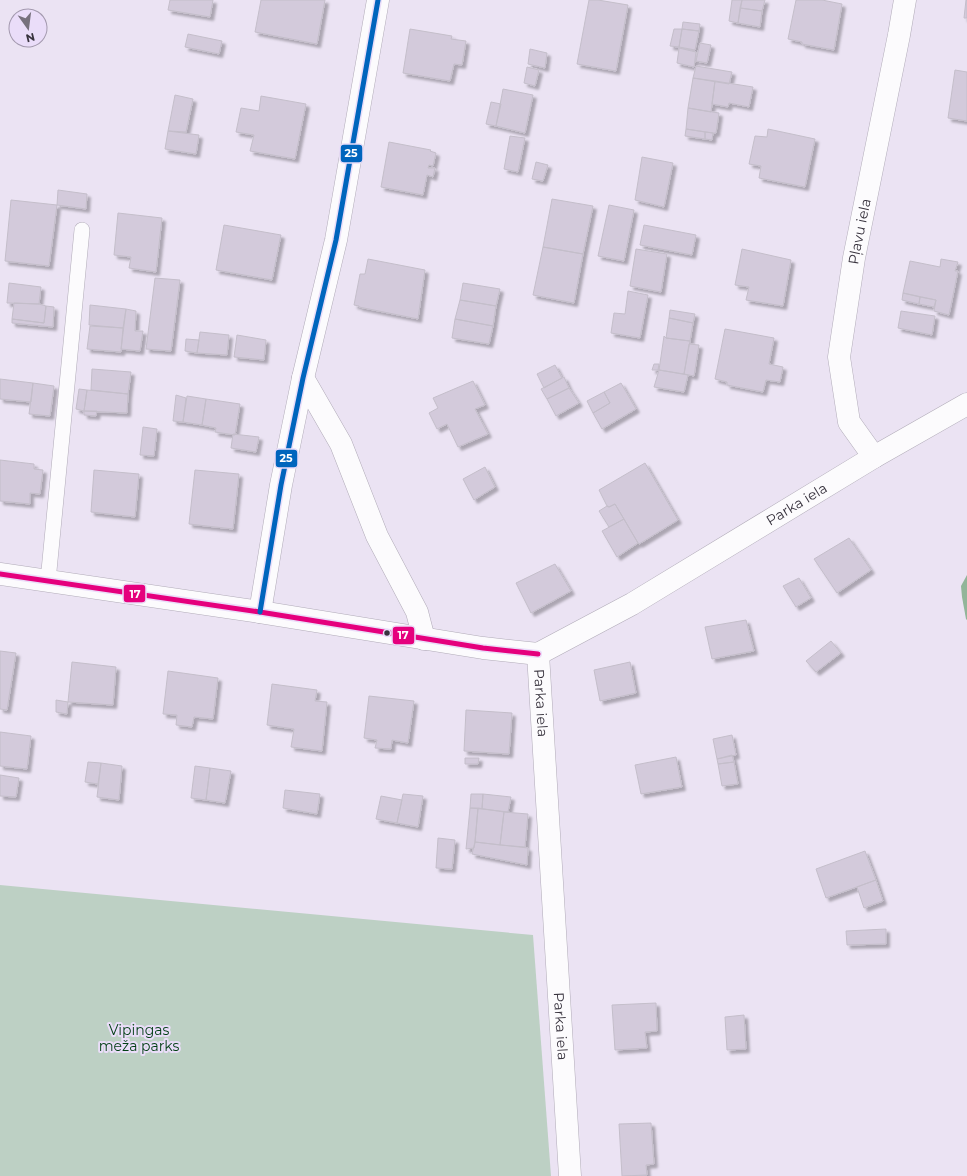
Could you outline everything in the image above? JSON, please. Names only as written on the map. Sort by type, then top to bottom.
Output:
[{"type":"street","points":[[260,612],[281,485],[336,240],[378,0]]},
{"type":"street","name":"Pļavu iela","points":[[874,457],[849,422],[839,357],[854,258],[905,0]]},
{"type":"street","points":[[304,378],[341,444],[377,536],[417,612],[424,639]]},
{"type":"street","name":"Parka iela","points":[[570,1176],[538,654],[632,604],[874,457],[967,404]]},
{"type":"street","points":[[0,574],[260,612],[483,648],[538,654]]},
{"type":"lane","points":[[48,581],[82,230]]},
{"type":"green space","name":"Vipingas meža parks","points":[[0,885],[533,935],[551,1176],[0,1176]]},
{"type":"shaded area","points":[[967,575],[967,620],[961,586]]},
{"type":"building","points":[[170,0],[213,0],[210,17],[168,10]]},
{"type":"building","points":[[261,0],[325,0],[317,44],[255,32]]},
{"type":"building","points":[[589,0],[628,5],[616,71],[577,64]]},
{"type":"building","points":[[732,0],[742,0],[738,23],[729,21]]},
{"type":"building","points":[[742,0],[765,0],[762,11],[740,8]]},
{"type":"building","points":[[796,0],[822,0],[842,4],[834,50],[802,44],[802,42],[788,39]]},
{"type":"building","points":[[966,0],[967,18],[964,18]]},
{"type":"building","points":[[740,8],[762,11],[760,27],[738,23]]},
{"type":"building","points":[[683,22],[700,24],[699,31],[682,29]]},
{"type":"building","points":[[410,29],[452,36],[451,39],[466,41],[462,65],[454,64],[450,81],[403,73]]},
{"type":"building","points":[[674,29],[682,29],[679,47],[670,46]]},
{"type":"building","points":[[682,29],[699,31],[695,50],[679,47]]},
{"type":"building","points":[[188,34],[222,41],[219,54],[185,47]]},
{"type":"building","points":[[700,43],[711,45],[707,63],[696,61]]},
{"type":"building","points":[[679,48],[696,52],[694,67],[677,63]]},
{"type":"building","points":[[530,49],[547,53],[545,68],[528,64]]},
{"type":"building","points":[[696,66],[732,72],[729,84],[693,78]]},
{"type":"building","points":[[527,67],[539,70],[535,86],[524,83]]},
{"type":"building","points":[[955,70],[967,72],[967,121],[948,118]]},
{"type":"building","points":[[693,78],[715,81],[711,112],[688,108]]},
{"type":"building","points":[[715,81],[753,87],[749,107],[729,103],[728,107],[712,104]]},
{"type":"building","points":[[503,89],[533,95],[525,133],[496,126]]},
{"type":"building","points":[[175,95],[193,99],[186,132],[168,131]]},
{"type":"building","points":[[261,96],[306,104],[295,159],[250,151],[254,135],[236,132],[241,108],[259,111]]},
{"type":"building","points":[[491,102],[501,104],[496,126],[486,124]]},
{"type":"building","points":[[688,108],[719,113],[716,133],[686,129]]},
{"type":"building","points":[[686,129],[705,132],[705,139],[685,136]]},
{"type":"building","points":[[768,129],[815,139],[805,187],[759,178],[761,166],[749,164],[755,136],[767,137]]},
{"type":"building","points":[[168,131],[199,135],[196,154],[165,149]]},
{"type":"building","points":[[705,132],[713,133],[712,140],[705,139]]},
{"type":"building","points":[[510,136],[525,138],[518,172],[504,169]]},
{"type":"building","points":[[389,142],[431,150],[430,151],[436,153],[433,166],[429,165],[428,168],[435,168],[433,177],[427,175],[423,195],[381,187]]},
{"type":"building","points":[[642,157],[673,163],[664,207],[635,200]]},
{"type":"building","points":[[536,162],[548,165],[543,181],[532,179]]},
{"type":"building","points":[[58,190],[87,194],[86,209],[57,205]]},
{"type":"building","points":[[552,199],[593,206],[583,254],[543,247]]},
{"type":"building","points":[[11,200],[57,205],[49,266],[5,261]]},
{"type":"building","points":[[609,205],[634,210],[624,261],[598,256]]},
{"type":"building","points":[[118,213],[162,218],[156,272],[129,268],[131,257],[114,255]]},
{"type":"building","points":[[224,225],[281,235],[272,280],[216,270]]},
{"type":"building","points":[[644,225],[696,235],[692,255],[640,245]]},
{"type":"building","points":[[543,247],[583,254],[574,303],[533,295]]},
{"type":"building","points":[[636,249],[667,254],[661,292],[630,286]]},
{"type":"building","points":[[742,249],[791,260],[783,306],[746,300],[749,287],[735,285]]},
{"type":"building","points":[[368,259],[425,270],[418,319],[354,305],[360,274],[365,274]]},
{"type":"building","points":[[941,259],[958,262],[955,271],[958,271],[949,315],[934,311],[936,300],[903,293],[910,261],[940,267]]},
{"type":"building","points":[[155,278],[180,280],[171,351],[146,349]]},
{"type":"building","points":[[9,283],[41,287],[39,304],[7,303]]},
{"type":"building","points":[[463,283],[500,289],[496,306],[460,300]]},
{"type":"building","points":[[628,291],[648,295],[640,338],[611,333],[614,313],[625,314]]},
{"type":"building","points":[[903,293],[920,297],[919,304],[902,300]]},
{"type":"building","points":[[920,297],[936,300],[934,307],[919,304]]},
{"type":"building","points":[[460,300],[496,306],[493,326],[455,319]]},
{"type":"building","points":[[14,303],[39,304],[46,306],[44,323],[12,319]]},
{"type":"building","points":[[90,305],[126,309],[123,328],[89,325]]},
{"type":"building","points":[[46,306],[54,307],[53,327],[12,323],[12,319],[44,323]]},
{"type":"building","points":[[126,309],[136,311],[135,331],[143,331],[140,351],[121,349]]},
{"type":"building","points":[[670,310],[695,314],[693,323],[669,318]]},
{"type":"building","points":[[901,311],[935,316],[932,335],[898,328]]},
{"type":"building","points":[[669,318],[693,323],[690,341],[666,338]]},
{"type":"building","points":[[455,319],[493,326],[489,344],[452,338]]},
{"type":"building","points":[[90,326],[123,328],[121,352],[87,349]]},
{"type":"building","points":[[725,329],[774,338],[769,364],[783,367],[780,382],[766,380],[763,392],[727,385],[727,382],[715,379]]},
{"type":"building","points":[[200,332],[229,335],[227,355],[197,353]]},
{"type":"building","points":[[237,335],[266,340],[264,360],[234,357]]},
{"type":"building","points":[[664,336],[666,338],[690,341],[684,374],[659,370]]},
{"type":"building","points":[[186,339],[199,340],[197,353],[185,351]]},
{"type":"building","points":[[689,344],[699,345],[694,376],[684,374]]},
{"type":"building","points":[[654,364],[659,364],[658,370],[652,370]]},
{"type":"building","points":[[555,365],[562,378],[544,388],[537,374]]},
{"type":"building","points":[[92,369],[131,372],[128,394],[91,390]]},
{"type":"building","points":[[659,370],[688,375],[684,392],[654,387]]},
{"type":"building","points":[[564,377],[569,388],[547,399],[541,389]]},
{"type":"building","points":[[0,379],[33,383],[31,402],[0,399]]},
{"type":"building","points":[[473,381],[485,405],[475,409],[488,434],[458,447],[447,424],[437,429],[429,413],[438,408],[433,398]]},
{"type":"building","points":[[33,383],[54,386],[50,416],[29,414]]},
{"type":"building","points":[[621,383],[636,409],[602,429],[593,413],[610,403],[604,392]]},
{"type":"building","points":[[569,388],[579,403],[556,416],[547,399]]},
{"type":"building","points":[[79,389],[87,390],[84,411],[76,409]]},
{"type":"building","points":[[87,390],[128,394],[127,413],[84,411]]},
{"type":"building","points":[[604,392],[610,403],[593,413],[587,401]]},
{"type":"building","points":[[176,395],[186,398],[183,422],[173,421]]},
{"type":"building","points":[[187,396],[206,399],[202,425],[183,422]]},
{"type":"building","points":[[206,399],[240,404],[235,435],[215,432],[216,428],[202,425]]},
{"type":"building","points":[[84,411],[97,411],[96,416],[84,415]]},
{"type":"building","points":[[143,427],[157,429],[154,456],[140,455]]},
{"type":"building","points":[[233,434],[259,437],[256,452],[231,448]]},
{"type":"building","points":[[0,460],[34,464],[34,469],[43,470],[40,494],[30,493],[30,504],[0,501]]},
{"type":"building","points":[[645,463],[678,520],[639,544],[615,504],[609,507],[607,506],[599,490]]},
{"type":"building","points":[[485,467],[495,487],[474,500],[463,479]]},
{"type":"building","points":[[94,470],[139,474],[135,517],[91,512]]},
{"type":"building","points":[[195,470],[239,474],[233,529],[189,524]]},
{"type":"building","points":[[615,504],[624,519],[609,527],[599,511],[607,506],[609,507]]},
{"type":"building","points":[[624,519],[638,543],[617,557],[602,531]]},
{"type":"building","points":[[849,538],[871,570],[837,593],[814,559]]},
{"type":"building","points":[[555,564],[571,591],[531,613],[516,583]]},
{"type":"building","points":[[799,578],[811,598],[796,607],[783,586]]},
{"type":"building","points":[[746,620],[754,651],[712,659],[705,627]]},
{"type":"building","points":[[831,641],[841,653],[816,672],[806,661]]},
{"type":"building","points":[[0,651],[16,653],[7,710],[0,709]]},
{"type":"building","points":[[72,662],[116,667],[113,705],[68,702]]},
{"type":"building","points":[[630,662],[636,693],[600,701],[594,670]]},
{"type":"building","points":[[168,671],[218,678],[213,719],[194,717],[192,727],[176,725],[177,715],[163,714]]},
{"type":"building","points":[[272,684],[317,690],[315,701],[327,702],[322,751],[291,747],[294,729],[267,725]]},
{"type":"building","points":[[369,696],[414,701],[408,743],[392,740],[391,749],[375,748],[377,740],[364,738]]},
{"type":"building","points":[[56,700],[68,702],[67,714],[56,712]]},
{"type":"building","points":[[466,710],[512,713],[509,754],[464,751]]},
{"type":"building","points":[[0,732],[31,736],[27,769],[0,766]]},
{"type":"building","points":[[732,735],[736,755],[717,759],[713,739]]},
{"type":"building","points":[[732,755],[734,762],[718,764],[717,759]]},
{"type":"building","points":[[676,757],[682,787],[641,794],[635,765]]},
{"type":"building","points":[[465,758],[479,758],[478,764],[465,764]]},
{"type":"building","points":[[88,762],[101,763],[98,784],[85,782]]},
{"type":"building","points":[[734,762],[738,784],[722,786],[718,764]]},
{"type":"building","points":[[101,763],[122,766],[119,800],[97,797]]},
{"type":"building","points":[[195,766],[210,768],[206,800],[191,798]]},
{"type":"building","points":[[210,768],[231,771],[225,803],[206,800]]},
{"type":"building","points":[[0,775],[19,778],[16,797],[0,796]]},
{"type":"building","points":[[285,790],[320,794],[317,814],[283,808]]},
{"type":"building","points":[[403,794],[423,796],[418,827],[397,823]]},
{"type":"building","points":[[471,794],[483,794],[482,809],[470,808]]},
{"type":"building","points":[[483,794],[511,797],[508,812],[482,809]]},
{"type":"building","points":[[381,796],[402,800],[397,823],[376,819]]},
{"type":"building","points":[[470,808],[478,808],[475,842],[474,848],[466,849]]},
{"type":"building","points":[[478,808],[504,812],[500,845],[475,842]]},
{"type":"building","points":[[504,812],[528,814],[525,847],[500,845]]},
{"type":"building","points":[[438,838],[455,840],[452,869],[436,868]]},
{"type":"building","points":[[475,842],[528,848],[527,865],[472,854]]},
{"type":"building","points":[[865,851],[876,880],[826,898],[816,869]]},
{"type":"building","points":[[876,880],[883,901],[864,908],[857,887]]},
{"type":"building","points":[[886,929],[886,944],[847,945],[846,931]]},
{"type":"building","points":[[656,1003],[657,1031],[645,1032],[647,1048],[615,1050],[612,1005]]},
{"type":"building","points":[[744,1015],[746,1049],[727,1050],[725,1017]]},
{"type":"building","points":[[651,1123],[654,1164],[646,1165],[647,1175],[622,1176],[619,1124]]},
{"type":"transit line","name":"25","points":[[260,612],[281,485],[303,378],[336,240],[378,0]]},
{"type":"transit line","name":"17","points":[[0,574],[260,612],[483,648],[538,654]]}]
